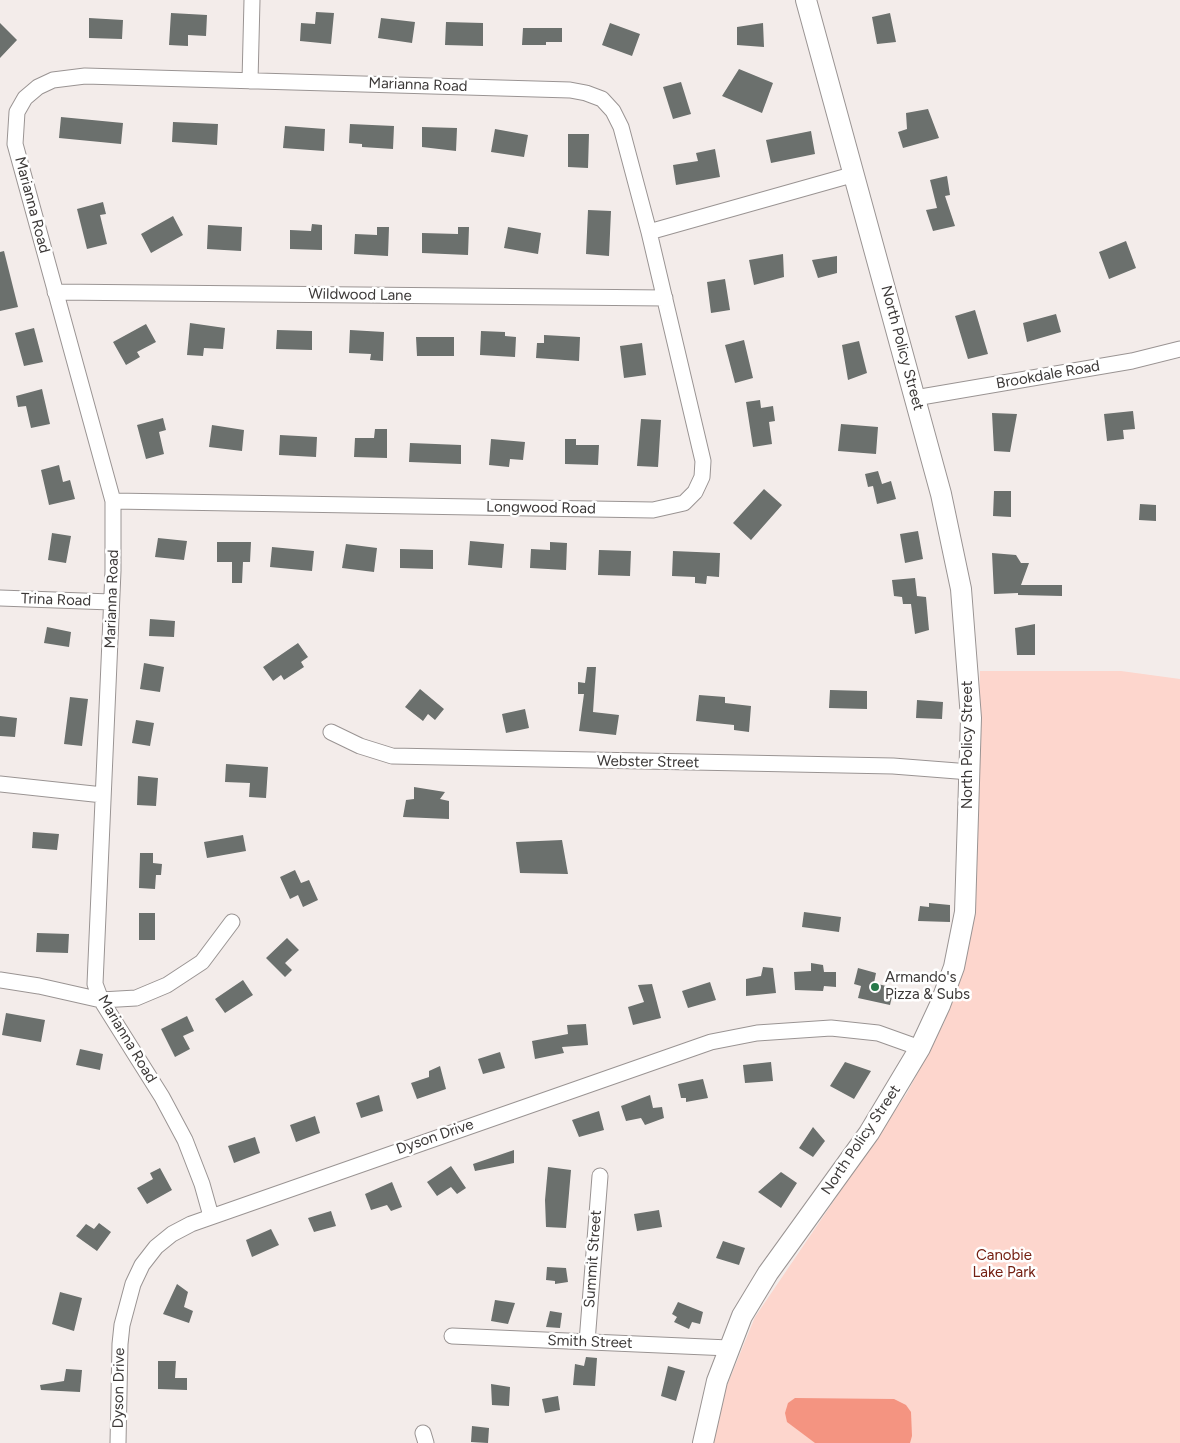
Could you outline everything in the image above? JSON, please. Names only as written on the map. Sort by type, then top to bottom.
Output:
[{"type":"street","points":[[250,80],[252,0]]},
{"type":"street","name":"North Policy Street","points":[[702,1443],[715,1388],[728,1348],[751,1300],[869,1134],[920,1048],[947,988],[963,928],[967,878],[971,718],[961,589],[949,525],[855,174],[806,0]]},
{"type":"street","name":"Marianna Road","points":[[212,1216],[185,1140],[162,1097],[101,1000],[95,984],[94,969],[114,539],[113,501],[15,144],[17,112],[25,98],[38,87],[69,77],[250,80],[570,90],[586,93],[602,99],[613,111],[620,127],[648,232]]},
{"type":"street","points":[[648,232],[855,174]]},
{"type":"street","name":"Longwood Road","points":[[113,501],[653,510],[684,503],[695,492],[702,477],[703,461],[648,232]]},
{"type":"street","name":"Wildwood Lane","points":[[55,292],[665,298]]},
{"type":"street","name":"Brookdale Road","points":[[915,398],[1123,362],[1180,349]]},
{"type":"street","name":"Trina Road","points":[[0,598],[111,602]]},
{"type":"street","name":"Webster Street","points":[[331,732],[360,746],[392,756],[893,766],[970,772]]},
{"type":"street","points":[[0,784],[103,795]]},
{"type":"street","points":[[0,980],[39,986],[101,1000],[136,998],[167,985],[202,962],[232,922]]},
{"type":"street","name":"Dyson Drive","points":[[118,1443],[120,1344],[124,1318],[133,1284],[142,1265],[156,1248],[172,1234],[212,1216],[711,1042],[757,1033],[831,1028],[878,1033],[920,1048]]},
{"type":"street","name":"Summit Street","points":[[587,1342],[600,1176]]},
{"type":"street","name":"Smith Street","points":[[452,1336],[728,1348]]},
{"type":"green space","name":"Canobie Lake Park","points":[[980,671],[1121,671],[1180,679],[1180,1443],[712,1443],[719,1405],[755,1317],[907,1093],[944,1023],[963,972],[973,919]]},
{"type":"shaded area","points":[[795,1398],[894,1399],[906,1405],[911,1412],[912,1436],[910,1443],[815,1443],[787,1422],[785,1413],[788,1403]]},
{"type":"building","points":[[316,12],[334,13],[331,44],[300,41],[301,23],[315,24]]},
{"type":"building","points":[[171,13],[207,15],[206,36],[188,35],[188,46],[169,45]]},
{"type":"building","points":[[890,13],[896,42],[877,44],[872,17]]},
{"type":"building","points":[[89,18],[123,20],[122,39],[89,38]]},
{"type":"building","points":[[381,18],[415,22],[412,43],[378,38]]},
{"type":"building","points":[[446,22],[483,23],[483,46],[445,45]]},
{"type":"building","points":[[0,23],[17,40],[0,58]]},
{"type":"building","points":[[610,23],[640,34],[632,56],[602,45]]},
{"type":"building","points":[[763,23],[764,47],[737,45],[737,27]]},
{"type":"building","points":[[523,28],[562,28],[562,42],[546,42],[546,45],[522,45]]},
{"type":"building","points":[[739,69],[773,83],[762,113],[722,96]]},
{"type":"building","points":[[681,82],[691,114],[673,119],[663,87]]},
{"type":"building","points":[[928,109],[939,138],[903,148],[898,132],[907,129],[906,113]]},
{"type":"building","points":[[61,117],[123,123],[121,144],[59,138]]},
{"type":"building","points":[[173,122],[218,124],[217,145],[172,142]]},
{"type":"building","points":[[350,124],[394,126],[393,149],[362,147],[362,144],[349,143]]},
{"type":"building","points":[[285,126],[325,129],[324,151],[283,148]]},
{"type":"building","points":[[422,127],[457,128],[456,151],[422,147]]},
{"type":"building","points":[[495,129],[528,135],[524,157],[491,152]]},
{"type":"building","points":[[811,131],[815,154],[771,163],[766,140]]},
{"type":"building","points":[[568,134],[589,134],[588,168],[568,167]]},
{"type":"building","points":[[715,149],[720,177],[676,185],[673,165],[698,161],[696,153]]},
{"type":"building","points":[[947,176],[950,195],[945,196],[955,226],[933,231],[926,210],[937,208],[930,180]]},
{"type":"building","points":[[103,202],[106,214],[100,215],[107,244],[87,249],[77,209]]},
{"type":"building","points":[[588,210],[611,211],[609,256],[586,254]]},
{"type":"building","points":[[173,216],[183,235],[151,253],[141,234]]},
{"type":"building","points":[[312,224],[322,225],[322,250],[290,249],[290,230],[311,231]]},
{"type":"building","points":[[208,225],[242,227],[241,251],[207,249]]},
{"type":"building","points":[[377,227],[389,227],[388,256],[354,254],[355,234],[377,235]]},
{"type":"building","points":[[458,227],[469,227],[468,255],[422,253],[422,233],[458,234]]},
{"type":"building","points":[[508,227],[541,233],[538,254],[504,248]]},
{"type":"building","points":[[1126,241],[1136,268],[1109,279],[1099,252]]},
{"type":"building","points":[[4,251],[18,307],[0,311],[0,252]]},
{"type":"building","points":[[783,254],[784,277],[754,285],[749,260]]},
{"type":"building","points":[[837,256],[837,273],[818,278],[812,260]]},
{"type":"building","points":[[725,279],[730,310],[711,313],[707,282]]},
{"type":"building","points":[[975,310],[988,354],[968,359],[955,316]]},
{"type":"building","points":[[1056,314],[1061,332],[1027,342],[1023,323]]},
{"type":"building","points":[[190,323],[225,328],[223,349],[204,348],[203,356],[187,355]]},
{"type":"building","points":[[146,324],[156,342],[137,352],[140,357],[126,365],[113,342]]},
{"type":"building","points":[[34,328],[43,362],[24,366],[15,333]]},
{"type":"building","points":[[277,330],[312,331],[312,350],[276,349]]},
{"type":"building","points":[[350,330],[384,332],[383,361],[370,360],[371,354],[349,353]]},
{"type":"building","points":[[481,331],[505,332],[505,336],[516,337],[515,357],[480,355]]},
{"type":"building","points":[[544,335],[580,337],[579,361],[536,358],[537,343],[544,343]]},
{"type":"building","points":[[416,337],[454,337],[454,356],[417,356]]},
{"type":"building","points":[[744,340],[753,378],[735,383],[725,345]]},
{"type":"building","points":[[859,341],[867,373],[848,380],[842,345]]},
{"type":"building","points":[[642,343],[646,375],[624,378],[620,346]]},
{"type":"building","points":[[42,389],[50,424],[31,428],[26,406],[18,407],[16,396]]},
{"type":"building","points":[[760,400],[761,408],[773,406],[775,421],[769,422],[772,444],[753,447],[746,402]]},
{"type":"building","points":[[1133,411],[1135,429],[1123,430],[1124,439],[1107,441],[1104,414]]},
{"type":"building","points":[[992,413],[1017,414],[1010,452],[994,451]]},
{"type":"building","points":[[163,418],[166,430],[159,432],[164,454],[146,459],[137,425]]},
{"type":"building","points":[[641,419],[661,420],[658,467],[637,466]]},
{"type":"building","points":[[841,424],[878,427],[876,454],[838,451]]},
{"type":"building","points":[[212,425],[244,430],[242,451],[209,447]]},
{"type":"building","points":[[375,429],[387,429],[387,458],[354,457],[355,438],[374,438]]},
{"type":"building","points":[[280,435],[317,437],[316,457],[279,455]]},
{"type":"building","points":[[491,439],[525,442],[523,460],[510,459],[509,467],[489,465]]},
{"type":"building","points":[[565,439],[576,439],[576,445],[599,445],[598,465],[565,464]]},
{"type":"building","points":[[410,443],[461,445],[461,464],[409,462]]},
{"type":"building","points":[[59,465],[63,482],[70,480],[75,499],[49,505],[41,470]]},
{"type":"building","points":[[878,471],[882,484],[891,481],[896,499],[877,504],[873,486],[868,487],[865,474]]},
{"type":"building","points":[[764,489],[782,505],[751,540],[733,523]]},
{"type":"building","points":[[994,491],[1011,491],[1011,517],[993,516]]},
{"type":"building","points":[[1140,504],[1156,505],[1156,521],[1139,520]]},
{"type":"building","points":[[918,531],[923,559],[905,563],[900,534]]},
{"type":"building","points":[[52,533],[71,536],[66,563],[48,560]]},
{"type":"building","points":[[158,538],[187,541],[184,560],[155,557]]},
{"type":"building","points":[[470,541],[504,544],[502,568],[468,565]]},
{"type":"building","points":[[217,542],[251,542],[250,562],[243,562],[242,583],[232,583],[232,562],[217,562]]},
{"type":"building","points":[[550,542],[567,543],[566,570],[530,568],[531,549],[550,550]]},
{"type":"building","points":[[346,544],[377,548],[374,572],[342,568]]},
{"type":"building","points":[[272,547],[314,551],[312,571],[270,567]]},
{"type":"building","points":[[400,549],[433,550],[433,569],[400,568]]},
{"type":"building","points":[[599,550],[631,551],[630,576],[598,575]]},
{"type":"building","points":[[673,551],[720,553],[719,577],[707,576],[706,584],[695,583],[695,577],[672,576]]},
{"type":"building","points":[[992,553],[1016,555],[1021,563],[1029,563],[1021,585],[1062,585],[1062,596],[1018,595],[1018,593],[994,594]]},
{"type":"building","points":[[915,578],[917,596],[926,597],[929,630],[915,634],[911,604],[903,604],[902,597],[894,596],[892,580]]},
{"type":"building","points":[[150,619],[175,621],[174,637],[149,636]]},
{"type":"building","points":[[1035,624],[1035,655],[1017,655],[1015,628]]},
{"type":"building","points":[[47,627],[71,632],[69,647],[44,643]]},
{"type":"building","points":[[298,643],[308,657],[301,662],[304,667],[284,680],[281,675],[273,681],[263,667]]},
{"type":"building","points":[[144,663],[164,667],[160,692],[140,689]]},
{"type":"building","points":[[587,667],[596,667],[593,712],[619,715],[616,735],[579,731],[584,694],[578,694],[578,682],[585,683]]},
{"type":"building","points":[[420,689],[444,709],[435,720],[428,714],[423,721],[405,707]]},
{"type":"building","points":[[830,690],[867,691],[867,709],[829,708]]},
{"type":"building","points":[[699,695],[725,697],[725,703],[751,706],[749,732],[734,730],[734,725],[696,721]]},
{"type":"building","points":[[70,697],[88,699],[82,746],[64,744]]},
{"type":"building","points":[[917,700],[943,702],[942,719],[916,718]]},
{"type":"building","points":[[525,709],[529,728],[506,733],[502,714]]},
{"type":"building","points":[[0,716],[17,718],[15,737],[0,736]]},
{"type":"building","points":[[136,720],[154,723],[150,746],[132,743]]},
{"type":"building","points":[[226,764],[268,767],[266,798],[249,797],[250,783],[225,782]]},
{"type":"building","points":[[138,776],[158,778],[156,806],[137,805]]},
{"type":"building","points":[[414,787],[445,792],[440,799],[449,801],[449,819],[403,817],[406,800],[414,799]]},
{"type":"building","points":[[33,832],[59,834],[57,850],[32,848]]},
{"type":"building","points":[[243,835],[246,851],[207,858],[204,842]]},
{"type":"building","points":[[562,840],[568,874],[520,873],[516,842]]},
{"type":"building","points":[[140,853],[153,853],[153,863],[162,864],[161,875],[156,875],[155,889],[139,888]]},
{"type":"building","points":[[295,870],[301,883],[309,880],[318,900],[303,907],[298,895],[290,899],[280,877]]},
{"type":"building","points":[[929,903],[950,905],[950,922],[918,921],[920,906],[929,907]]},
{"type":"building","points":[[804,912],[841,917],[839,932],[802,927]]},
{"type":"building","points":[[139,913],[155,913],[155,940],[139,940]]},
{"type":"building","points":[[37,933],[69,934],[68,953],[36,952]]},
{"type":"building","points":[[287,938],[299,950],[285,963],[292,970],[285,977],[266,958]]},
{"type":"building","points":[[811,963],[823,965],[824,972],[836,972],[836,987],[824,986],[823,991],[795,990],[794,972],[811,971]]},
{"type":"building","points":[[763,967],[773,968],[776,993],[746,996],[746,979],[761,976]]},
{"type":"building","name":"Armando's Pizza & Subs","points":[[858,968],[876,973],[874,983],[894,988],[890,1005],[858,998],[861,986],[854,984]]},
{"type":"building","points":[[243,980],[253,995],[225,1013],[215,999]]},
{"type":"building","points":[[710,982],[716,1000],[688,1008],[682,991]]},
{"type":"building","points":[[652,984],[661,1018],[633,1025],[628,1007],[644,1002],[638,985]]},
{"type":"building","points":[[6,1013],[45,1020],[41,1042],[2,1035]]},
{"type":"building","points":[[187,1016],[194,1031],[183,1036],[190,1049],[175,1057],[161,1029]]},
{"type":"building","points":[[586,1024],[588,1045],[562,1047],[564,1053],[535,1059],[532,1041],[568,1034],[567,1025]]},
{"type":"building","points":[[80,1049],[103,1054],[100,1070],[76,1065]]},
{"type":"building","points":[[500,1052],[505,1068],[483,1074],[478,1059]]},
{"type":"building","points":[[771,1062],[773,1081],[745,1083],[743,1065]]},
{"type":"building","points":[[845,1062],[871,1071],[854,1099],[830,1086]]},
{"type":"building","points":[[440,1066],[446,1089],[417,1099],[411,1083],[429,1077],[429,1071]]},
{"type":"building","points":[[703,1079],[708,1098],[686,1102],[686,1098],[681,1098],[678,1084]]},
{"type":"building","points":[[379,1095],[383,1111],[361,1118],[356,1103]]},
{"type":"building","points":[[650,1095],[653,1108],[662,1107],[664,1118],[645,1125],[641,1118],[626,1121],[621,1106]]},
{"type":"building","points":[[599,1111],[604,1130],[579,1137],[572,1120]]},
{"type":"building","points":[[315,1116],[320,1133],[296,1142],[290,1125]]},
{"type":"building","points":[[813,1127],[825,1141],[813,1157],[799,1148]]},
{"type":"building","points":[[255,1137],[260,1153],[234,1163],[228,1146]]},
{"type":"building","points":[[514,1150],[514,1163],[475,1171],[473,1164]]},
{"type":"building","points":[[451,1166],[466,1188],[457,1194],[451,1187],[437,1196],[427,1182]]},
{"type":"building","points":[[548,1167],[571,1170],[566,1228],[546,1227],[545,1200]]},
{"type":"building","points":[[160,1168],[172,1190],[147,1204],[137,1188],[153,1179],[150,1173]]},
{"type":"building","points":[[781,1172],[797,1183],[781,1208],[758,1192]]},
{"type":"building","points":[[392,1182],[402,1207],[391,1211],[387,1205],[371,1210],[365,1194]]},
{"type":"building","points":[[659,1210],[662,1227],[637,1231],[634,1214]]},
{"type":"building","points":[[331,1211],[336,1226],[314,1232],[308,1218]]},
{"type":"building","points":[[99,1223],[111,1232],[97,1251],[76,1236],[86,1224],[94,1229]]},
{"type":"building","points":[[271,1229],[279,1245],[252,1257],[246,1240]]},
{"type":"building","points":[[723,1241],[745,1248],[739,1265],[716,1258]]},
{"type":"building","points":[[547,1267],[566,1268],[568,1282],[555,1284],[555,1281],[546,1280]]},
{"type":"building","points":[[177,1284],[188,1292],[184,1307],[193,1311],[189,1323],[163,1314]]},
{"type":"building","points":[[60,1292],[82,1298],[74,1331],[52,1324]]},
{"type":"building","points":[[495,1300],[515,1303],[508,1324],[491,1321]]},
{"type":"building","points":[[678,1302],[703,1312],[700,1324],[692,1322],[689,1329],[674,1322],[677,1317],[672,1314]]},
{"type":"building","points":[[550,1311],[562,1313],[560,1328],[546,1327]]},
{"type":"building","points":[[586,1357],[597,1358],[595,1386],[573,1385],[575,1364],[584,1366]]},
{"type":"building","points":[[158,1361],[176,1361],[175,1378],[187,1378],[187,1390],[158,1389]]},
{"type":"building","points":[[668,1366],[685,1371],[676,1401],[661,1396]]},
{"type":"building","points":[[66,1369],[82,1370],[80,1392],[41,1390],[40,1385],[64,1381]]},
{"type":"building","points":[[491,1384],[510,1387],[509,1406],[492,1405]]},
{"type":"building","points":[[558,1396],[560,1410],[545,1413],[542,1399]]},
{"type":"building","points":[[472,1426],[489,1428],[488,1443],[471,1442]]},
{"type":"place","name":"Armando's Pizza & Subs","points":[[875,987]]}]
